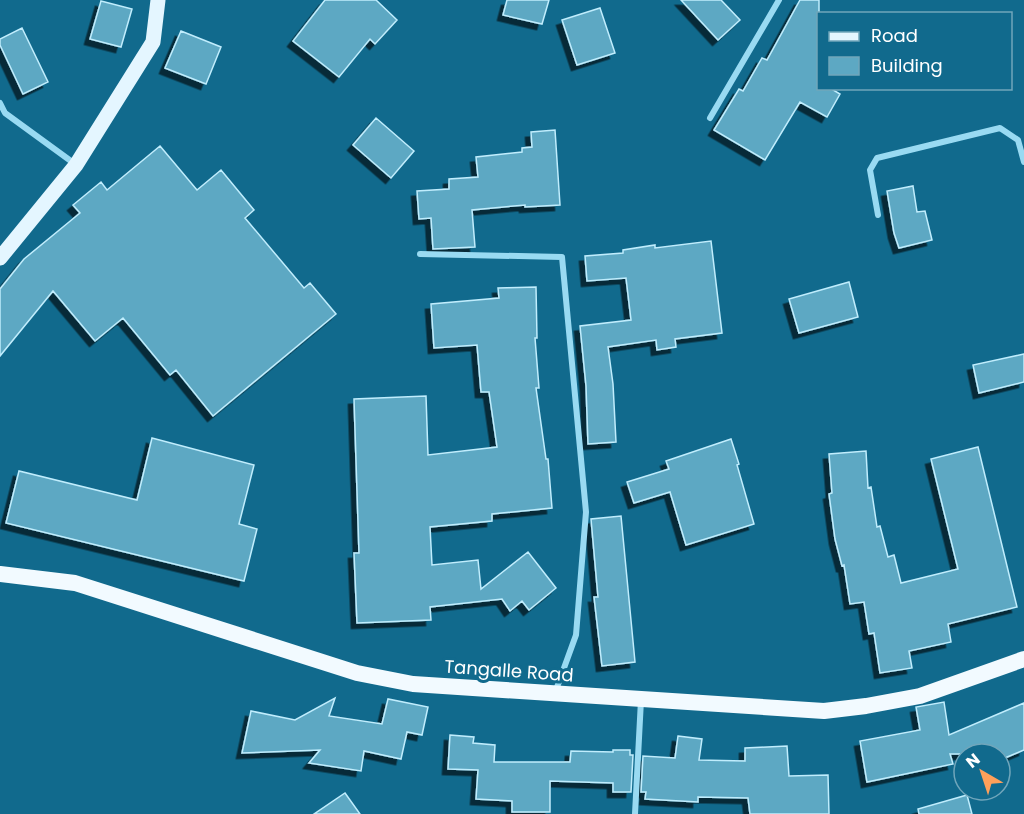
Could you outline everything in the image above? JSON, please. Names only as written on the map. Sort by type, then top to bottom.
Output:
[{"type":"highway","name":"Tangalle Road","points":[[0,574],[75,583],[357,673],[413,684],[824,711],[920,696],[1024,659]]},
{"type":"main road","points":[[0,258],[76,165],[153,42],[158,0]]},
{"type":"street","points":[[710,118],[779,0]]},
{"type":"street","points":[[0,103],[5,113],[76,165]]},
{"type":"street","points":[[878,215],[870,170],[877,158],[1000,128],[1018,140],[1024,162]]},
{"type":"street","points":[[420,254],[562,257],[586,512],[576,635],[555,694]]},
{"type":"street","points":[[635,814],[641,699]]},
{"type":"building","points":[[325,0],[376,0],[397,20],[375,44],[370,39],[339,77],[293,41]]},
{"type":"building","points":[[507,0],[549,0],[542,24],[503,15]]},
{"type":"building","points":[[681,0],[721,0],[740,20],[718,40]]},
{"type":"building","points":[[800,0],[819,0],[817,90],[833,90],[840,94],[827,117],[800,102],[765,160],[714,130],[739,89],[743,91],[762,58],[767,60]]},
{"type":"building","points":[[101,1],[132,9],[121,47],[90,39]]},
{"type":"building","points":[[600,8],[615,53],[577,65],[562,20]]},
{"type":"building","points":[[22,28],[48,82],[23,94],[0,45],[0,39]]},
{"type":"building","points":[[181,31],[221,47],[206,84],[165,68]]},
{"type":"building","points":[[376,118],[414,151],[391,178],[353,145]]},
{"type":"building","points":[[555,130],[560,205],[525,207],[525,205],[472,210],[475,247],[433,249],[431,218],[419,219],[417,191],[449,189],[449,179],[478,177],[476,157],[522,152],[522,148],[532,147],[531,132]]},
{"type":"building","points":[[160,146],[197,190],[221,170],[254,210],[245,218],[304,288],[310,283],[336,314],[213,416],[176,370],[170,375],[123,318],[95,341],[53,291],[0,356],[0,289],[24,259],[80,213],[73,205],[101,182],[107,190]]},
{"type":"building","points":[[913,186],[917,212],[925,211],[932,240],[899,248],[894,233],[887,191]]},
{"type":"building","points":[[711,241],[722,333],[675,339],[676,347],[657,350],[656,340],[608,347],[613,384],[616,442],[588,444],[586,386],[580,326],[631,320],[626,278],[587,281],[585,256],[623,253],[623,250],[655,245],[655,248]]},
{"type":"building","points":[[849,282],[858,317],[799,333],[789,299]]},
{"type":"building","points":[[536,287],[537,338],[535,338],[539,388],[536,388],[546,459],[548,459],[552,508],[492,514],[492,521],[430,527],[432,565],[478,560],[481,589],[528,552],[556,588],[529,610],[522,601],[510,611],[502,599],[430,607],[431,620],[357,623],[354,553],[359,553],[354,399],[426,396],[428,455],[497,447],[489,392],[481,392],[477,345],[434,348],[431,304],[499,298],[498,288]]},
{"type":"building","points":[[1024,354],[1024,382],[979,393],[973,365]]},
{"type":"building","points":[[152,438],[254,465],[239,524],[257,529],[244,581],[6,523],[19,471],[137,500]]},
{"type":"building","points":[[731,439],[754,524],[686,545],[670,492],[634,503],[627,482],[669,469],[666,461]]},
{"type":"building","points":[[978,447],[1017,607],[948,624],[951,642],[909,651],[912,668],[880,673],[874,633],[869,634],[864,602],[850,604],[844,565],[842,566],[835,539],[829,494],[832,493],[829,454],[866,451],[868,488],[871,487],[877,527],[880,526],[888,557],[894,555],[901,583],[958,569],[931,459]]},
{"type":"building","points":[[621,516],[635,662],[602,666],[594,597],[598,597],[591,519]]},
{"type":"building","points":[[335,698],[329,716],[382,724],[388,699],[428,707],[422,735],[407,732],[401,759],[364,751],[361,771],[309,763],[320,750],[242,753],[251,711],[295,720]]},
{"type":"building","points":[[944,702],[949,735],[1024,703],[1024,750],[1012,755],[1012,742],[952,742],[952,754],[950,754],[952,764],[867,782],[860,741],[920,730],[916,707]]},
{"type":"building","points":[[450,735],[474,737],[473,743],[495,745],[494,762],[570,762],[571,751],[630,750],[630,755],[633,755],[631,792],[613,792],[613,783],[550,781],[550,812],[512,812],[512,801],[476,799],[478,770],[448,769]]},
{"type":"building","points":[[678,736],[702,739],[699,760],[745,761],[745,748],[787,746],[789,776],[828,775],[829,814],[750,814],[748,798],[698,797],[698,802],[645,799],[646,792],[641,792],[643,756],[675,758]]},
{"type":"building","points":[[345,793],[360,814],[314,814]]},
{"type":"building","points":[[952,799],[952,802],[969,802],[972,814],[919,814],[918,809]]}]
